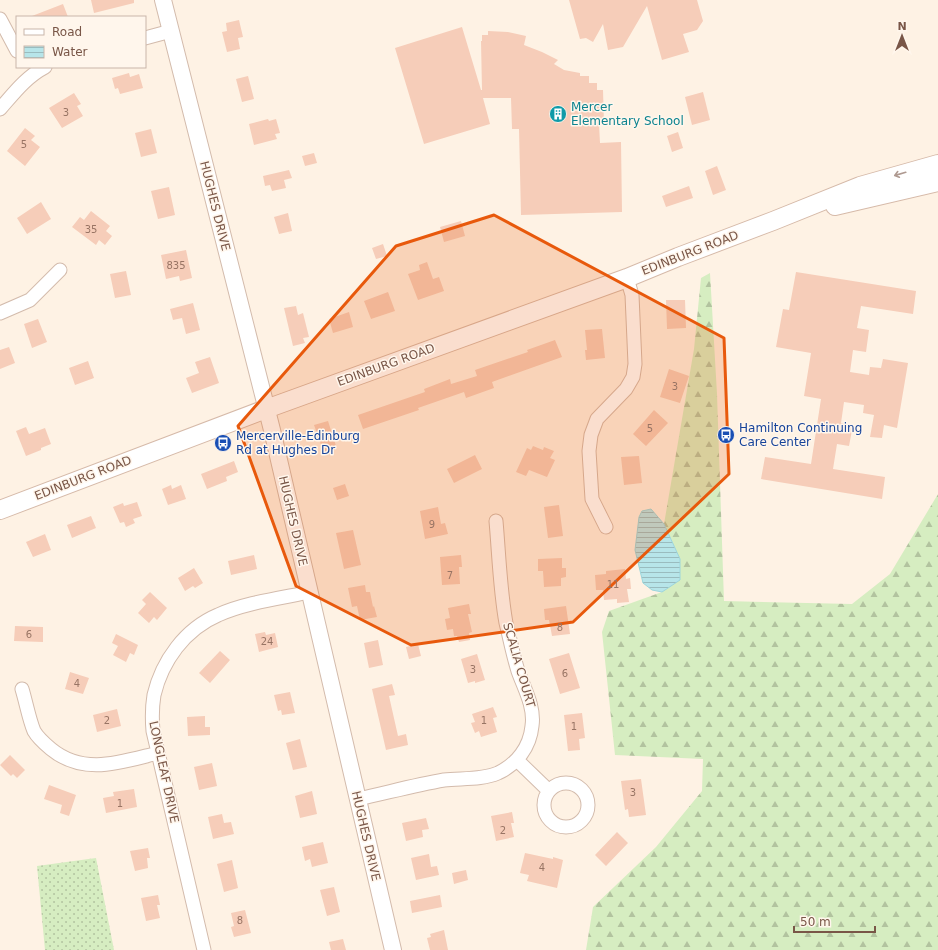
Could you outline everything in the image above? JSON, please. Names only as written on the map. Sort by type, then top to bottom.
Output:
[{"type":"main road","name":"EDINBURG ROAD","points":[[0,510],[266,409],[628,278],[860,186],[938,164]]},
{"type":"main road","name":"EDINBURG ROAD","points":[[772,221],[938,182]]},
{"type":"street","name":"HUGHES DRIVE","points":[[163,0],[266,409],[393,950]]},
{"type":"street","points":[[0,19],[16,49]]},
{"type":"street","points":[[146,38],[171,31]]},
{"type":"street","points":[[0,109],[17,89],[28,72],[42,68]]},
{"type":"street","points":[[0,313],[30,300],[60,270]]},
{"type":"street","points":[[606,527],[592,499],[589,452],[591,435],[597,418],[626,389],[633,377],[635,364],[632,295],[628,278]]},
{"type":"street","name":"SCALIA COURT","points":[[358,799],[443,781],[485,777],[496,774],[517,760],[525,750],[533,725],[532,712],[518,669],[506,622],[496,520]]},
{"type":"street","name":"LONGLEAF DRIVE","points":[[204,950],[153,731],[152,714],[154,696],[159,677],[167,661],[177,647],[201,624],[217,615],[232,610],[310,592]]},
{"type":"street","points":[[22,689],[35,731],[44,743],[68,759],[98,766],[113,764],[158,753]]},
{"type":"street","points":[[517,760],[549,791]]},
{"type":"highlighted area","points":[[494,215],[724,338],[729,474],[573,622],[411,645],[296,586],[238,426],[396,246]]},
{"type":"green space","points":[[710,273],[717,394],[724,601],[852,604],[890,574],[938,494],[938,950],[586,950],[593,907],[656,847],[702,791],[703,759],[615,755],[602,632],[609,611],[662,592],[680,559],[664,524],[694,349],[701,278]]},
{"type":"green space","points":[[96,858],[114,950],[45,950],[37,866]]},
{"type":"water","points":[[651,509],[664,524],[680,559],[680,580],[662,592],[652,590],[643,583],[635,550],[639,517],[642,511]]},
{"type":"building","points":[[91,0],[134,0],[134,3],[94,13]]},
{"type":"building","points":[[569,0],[697,0],[703,21],[697,30],[683,34],[689,52],[662,60],[647,6],[623,47],[608,50],[603,24],[593,42],[586,38],[580,39]]},
{"type":"building","points":[[63,4],[68,16],[32,16]]},
{"type":"building","points":[[239,20],[243,37],[238,38],[240,49],[227,52],[222,32],[227,31],[226,23]]},
{"type":"building","name":"Mercer Elementary School","points":[[462,27],[481,90],[481,41],[482,35],[488,35],[488,31],[508,32],[526,36],[524,45],[558,60],[554,64],[564,70],[580,73],[580,76],[589,76],[589,83],[597,83],[597,90],[603,90],[604,124],[599,124],[600,143],[621,142],[622,212],[521,215],[519,129],[512,129],[511,98],[483,98],[490,124],[424,144],[395,48]]},
{"type":"building","points":[[129,73],[130,77],[139,74],[143,88],[120,94],[118,88],[115,89],[112,78]]},
{"type":"building","points":[[248,76],[254,99],[242,102],[236,79]]},
{"type":"building","points":[[703,92],[710,120],[692,125],[685,97]]},
{"type":"building","points":[[74,93],[81,104],[77,106],[83,116],[62,128],[49,108]]},
{"type":"building","points":[[268,119],[269,121],[276,119],[280,133],[275,134],[277,139],[254,145],[249,124]]},
{"type":"building","points":[[25,128],[35,136],[31,140],[40,147],[25,166],[7,151]]},
{"type":"building","points":[[151,129],[157,153],[141,157],[135,133]]},
{"type":"building","points":[[678,132],[683,148],[672,152],[667,136]]},
{"type":"building","points":[[314,153],[317,163],[305,166],[302,156]]},
{"type":"building","points":[[717,166],[726,190],[713,195],[705,171]]},
{"type":"building","points":[[289,170],[292,178],[284,180],[286,188],[272,191],[270,185],[265,186],[263,176]]},
{"type":"building","points":[[689,186],[693,198],[666,207],[662,196]]},
{"type":"building","points":[[169,187],[175,215],[158,219],[151,191]]},
{"type":"building","points":[[41,202],[51,219],[27,234],[17,218]]},
{"type":"building","points":[[91,211],[110,226],[106,231],[112,236],[105,245],[99,240],[96,245],[72,227],[80,217],[84,220]]},
{"type":"building","points":[[288,213],[292,231],[279,234],[274,217]]},
{"type":"building","points":[[461,221],[465,236],[444,242],[440,227]]},
{"type":"building","points":[[383,244],[387,256],[376,259],[372,248]]},
{"type":"building","points":[[186,250],[192,278],[180,281],[179,276],[166,279],[161,255]]},
{"type":"building","points":[[427,262],[433,279],[439,277],[444,291],[418,300],[408,274],[420,270],[419,265]]},
{"type":"building","points":[[126,271],[131,295],[115,298],[110,274]]},
{"type":"building","points":[[796,272],[916,291],[913,314],[861,306],[857,328],[869,330],[866,352],[853,350],[850,372],[869,375],[870,367],[881,368],[883,359],[908,363],[897,428],[884,425],[882,438],[870,437],[874,415],[863,413],[864,405],[844,402],[841,423],[853,425],[849,446],[837,444],[833,469],[885,477],[882,499],[761,479],[765,457],[811,464],[821,399],[804,396],[811,353],[776,347],[783,309],[789,310]]},
{"type":"building","points":[[388,292],[395,311],[371,319],[364,301]]},
{"type":"building","points":[[666,300],[685,300],[686,328],[667,329]]},
{"type":"building","points":[[193,303],[200,330],[186,334],[182,318],[173,320],[170,309]]},
{"type":"building","points":[[296,306],[298,315],[303,313],[309,337],[303,338],[305,343],[293,346],[284,308]]},
{"type":"building","points":[[349,312],[353,327],[333,333],[329,319]]},
{"type":"building","points":[[38,319],[47,342],[32,348],[24,324]]},
{"type":"building","points":[[602,329],[605,358],[586,360],[585,350],[587,350],[585,330]]},
{"type":"building","points":[[555,340],[562,357],[492,382],[494,388],[466,398],[464,392],[418,408],[419,410],[363,429],[358,415],[425,392],[424,389],[450,379],[451,384],[477,376],[475,370],[528,352],[527,350]]},
{"type":"building","points":[[9,347],[15,363],[0,369],[0,350]]},
{"type":"building","points":[[210,357],[219,383],[192,393],[186,378],[199,373],[195,362]]},
{"type":"building","points":[[88,361],[94,378],[75,385],[69,368]]},
{"type":"building","points":[[669,369],[689,376],[680,403],[660,397]]},
{"type":"building","points":[[654,410],[668,423],[646,446],[633,434]]},
{"type":"building","points":[[328,421],[337,449],[324,453],[314,425]]},
{"type":"building","points":[[26,427],[29,434],[45,428],[51,444],[26,456],[16,431]]},
{"type":"building","points":[[533,446],[543,450],[544,447],[554,451],[550,458],[555,460],[547,477],[529,470],[526,476],[516,472],[527,448],[531,450]]},
{"type":"building","points":[[475,455],[482,469],[454,483],[447,469]]},
{"type":"building","points":[[639,456],[642,483],[624,485],[621,457]]},
{"type":"building","points":[[234,461],[238,472],[226,477],[227,481],[207,489],[201,474]]},
{"type":"building","points":[[345,484],[349,496],[337,500],[333,488]]},
{"type":"building","points":[[171,485],[172,489],[181,485],[186,499],[168,505],[162,489]]},
{"type":"building","points":[[137,502],[142,516],[133,519],[135,523],[126,527],[124,522],[120,523],[113,507],[123,503],[124,506]]},
{"type":"building","points":[[559,505],[563,536],[548,538],[544,507]]},
{"type":"building","points":[[438,507],[441,524],[445,523],[448,534],[425,539],[420,511]]},
{"type":"building","points":[[91,516],[96,528],[72,538],[67,525]]},
{"type":"building","points":[[353,530],[361,565],[344,569],[336,533]]},
{"type":"building","points":[[45,534],[51,550],[33,557],[26,542]]},
{"type":"building","points":[[254,555],[257,569],[231,575],[228,561]]},
{"type":"building","points":[[461,555],[462,567],[459,567],[460,584],[442,585],[440,557]]},
{"type":"building","points":[[562,558],[562,568],[566,568],[566,577],[561,578],[561,586],[544,587],[543,571],[538,571],[538,559]]},
{"type":"building","points":[[194,568],[203,583],[195,588],[193,586],[185,591],[178,578]]},
{"type":"building","points":[[625,569],[626,579],[630,578],[631,589],[627,589],[629,602],[617,603],[617,599],[604,600],[603,590],[596,590],[595,575],[606,574],[606,571]]},
{"type":"building","points":[[365,585],[366,592],[370,592],[377,617],[360,620],[357,606],[352,607],[348,588]]},
{"type":"building","points":[[150,592],[167,608],[157,620],[154,617],[149,623],[138,613],[146,604],[142,600]]},
{"type":"building","points":[[469,604],[471,614],[468,614],[472,632],[469,633],[470,640],[459,642],[457,636],[454,636],[453,629],[447,630],[445,619],[450,618],[448,608]]},
{"type":"building","points":[[566,606],[570,634],[552,636],[549,620],[545,620],[544,609]]},
{"type":"building","points":[[15,626],[43,627],[43,642],[14,641]]},
{"type":"building","points":[[265,632],[266,635],[275,633],[278,647],[259,652],[255,634]]},
{"type":"building","points":[[116,634],[138,645],[134,655],[130,653],[126,662],[113,655],[118,646],[112,643]]},
{"type":"building","points":[[378,640],[383,665],[369,668],[364,643]]},
{"type":"building","points":[[418,644],[421,656],[409,659],[406,647]]},
{"type":"building","points":[[220,651],[230,660],[210,683],[199,673]]},
{"type":"building","points":[[569,653],[580,688],[560,694],[549,659]]},
{"type":"building","points":[[477,654],[485,680],[475,683],[475,681],[468,683],[461,659]]},
{"type":"building","points":[[70,672],[89,678],[83,694],[65,689]]},
{"type":"building","points":[[392,684],[395,695],[389,696],[398,736],[406,734],[408,745],[386,750],[372,689]]},
{"type":"building","points":[[290,692],[295,713],[282,715],[281,710],[278,711],[274,695]]},
{"type":"building","points":[[493,707],[497,717],[493,718],[497,732],[481,737],[479,731],[475,733],[471,723],[475,722],[472,714]]},
{"type":"building","points":[[117,709],[121,726],[97,732],[93,715]]},
{"type":"building","points":[[582,713],[585,738],[579,739],[580,750],[568,751],[564,715]]},
{"type":"building","points":[[205,716],[205,727],[210,727],[210,735],[188,736],[187,717]]},
{"type":"building","points":[[300,739],[307,767],[293,770],[286,743]]},
{"type":"building","points":[[10,755],[25,770],[17,778],[13,774],[11,776],[0,765]]},
{"type":"building","points":[[212,763],[217,786],[199,790],[194,767]]},
{"type":"building","points":[[641,779],[646,815],[629,817],[628,809],[625,810],[621,781]]},
{"type":"building","points":[[49,785],[76,795],[69,816],[60,813],[62,805],[44,799]]},
{"type":"building","points":[[134,789],[137,807],[106,813],[103,798],[114,796],[113,792]]},
{"type":"building","points":[[312,791],[317,814],[300,818],[295,796]]},
{"type":"building","points":[[512,812],[514,823],[511,823],[514,837],[496,841],[491,816]]},
{"type":"building","points":[[222,814],[224,823],[231,822],[234,834],[213,839],[208,817]]},
{"type":"building","points":[[426,818],[429,829],[422,830],[423,837],[406,841],[402,823]]},
{"type":"building","points":[[617,832],[628,843],[606,866],[595,855]]},
{"type":"building","points":[[323,842],[328,863],[312,867],[310,859],[305,861],[302,847]]},
{"type":"building","points":[[148,848],[150,858],[147,858],[148,868],[135,871],[130,851]]},
{"type":"building","points":[[525,853],[563,860],[557,888],[527,881],[529,875],[520,873]]},
{"type":"building","points":[[429,854],[431,867],[437,866],[439,875],[416,880],[411,858]]},
{"type":"building","points":[[232,860],[238,888],[224,892],[217,864]]},
{"type":"building","points":[[466,870],[468,880],[454,884],[452,873]]},
{"type":"building","points":[[334,887],[340,912],[327,916],[320,890]]},
{"type":"building","points":[[158,895],[160,905],[157,905],[160,918],[146,921],[141,898]]},
{"type":"building","points":[[440,895],[442,907],[412,913],[410,901]]},
{"type":"building","points":[[245,910],[251,933],[234,937],[231,927],[234,926],[231,913]]},
{"type":"building","points":[[444,930],[448,950],[430,950],[427,938],[431,937],[430,934]]},
{"type":"building","points":[[343,939],[346,950],[331,950],[329,942]]},
{"type":"place","name":"Mercer Elementary School","points":[[558,114]]},
{"type":"place","name":"Hamilton Continuing Care Center","points":[[726,435]]},
{"type":"place","name":"Mercerville-Edinburg Rd at Hughes Dr","points":[[223,443]]}]
